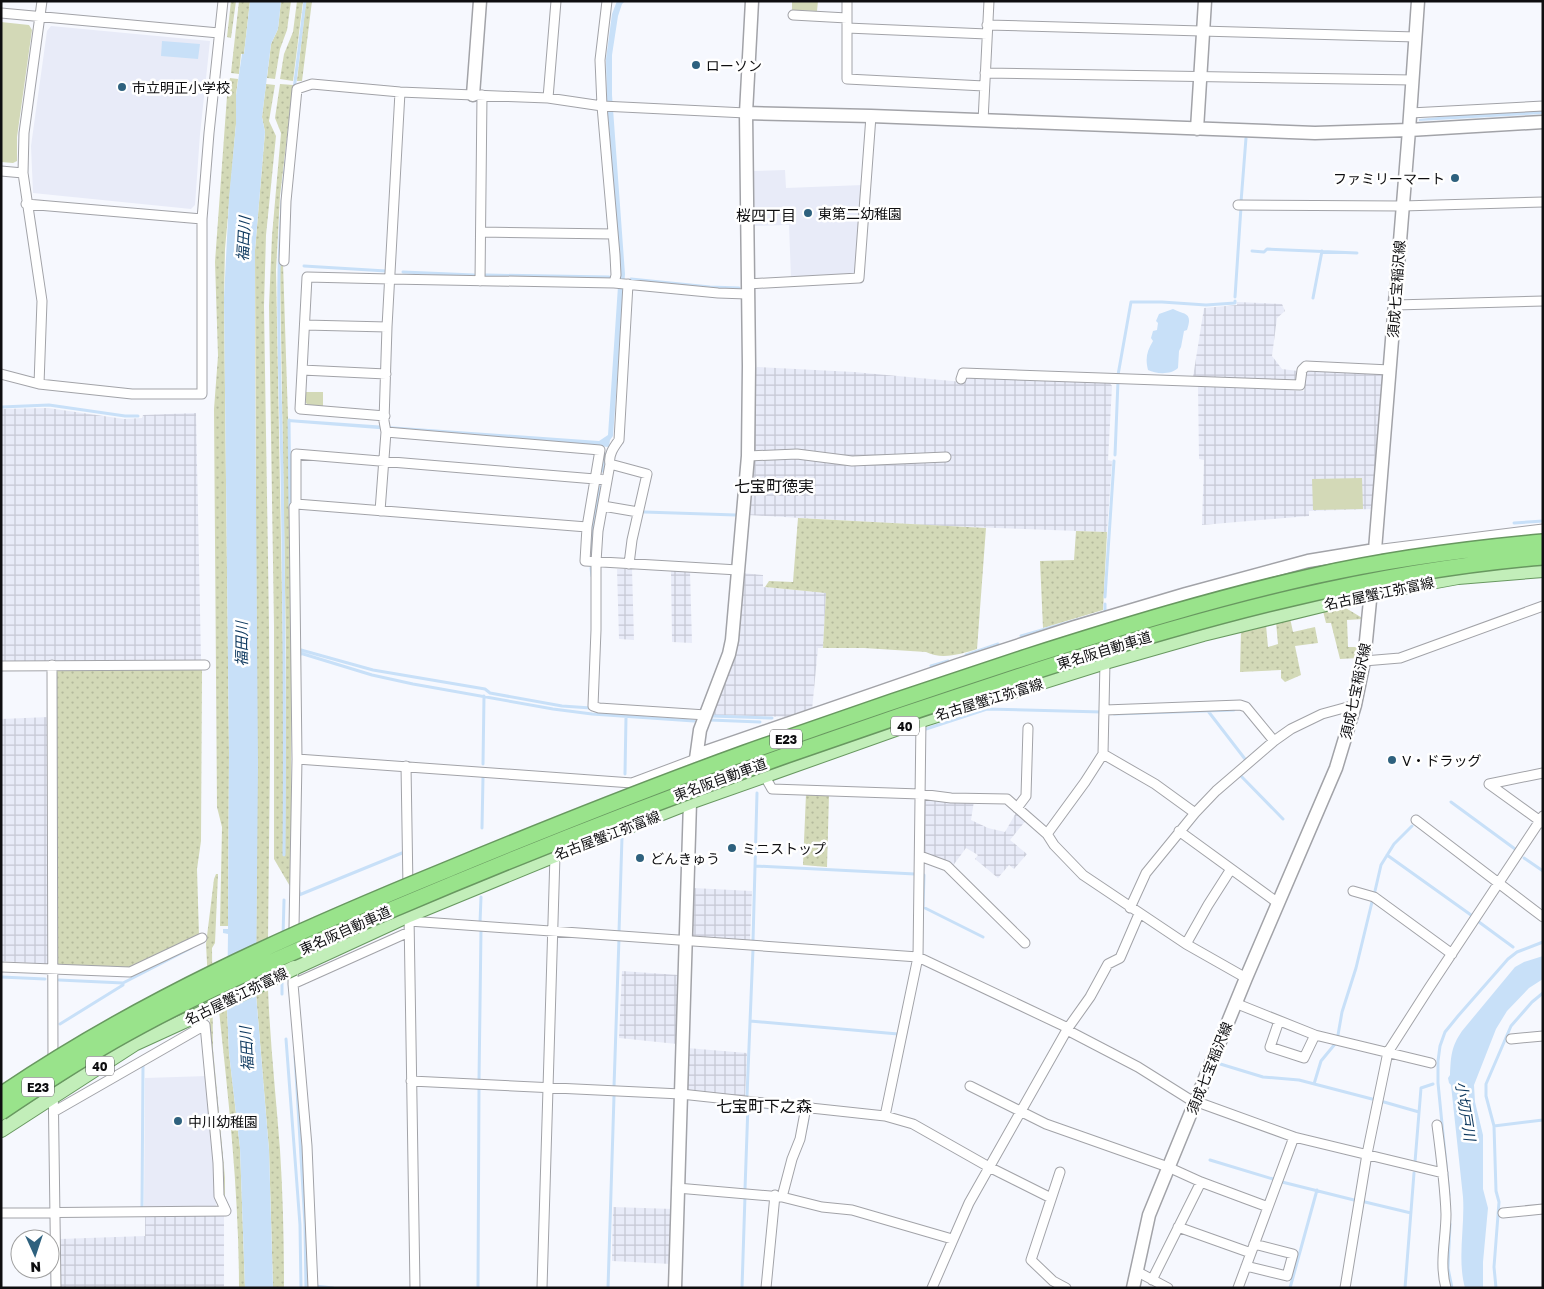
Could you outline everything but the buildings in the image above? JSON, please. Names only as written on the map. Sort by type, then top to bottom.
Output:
[{"type":"highway","name":"東名阪自動車道","points":[[1,1095],[109,1027],[252,953],[520,840],[650,789],[797,735],[1078,641],[1222,599],[1363,566],[1459,551],[1543,542]]},
{"type":"highway","name":"東名阪自動車道","points":[[1,1112],[114,1040],[198,996],[358,924],[519,856],[704,784],[897,716],[1112,647],[1225,614],[1365,582],[1461,566],[1543,557]]},
{"type":"main road","name":"名古屋蟹江弥富線","points":[[1,1130],[134,1044],[294,968],[556,855],[764,775],[921,720],[1105,662],[1203,634],[1371,594],[1458,577],[1543,570]]},
{"type":"street","points":[[39,384],[42,300],[26,204],[23,173],[24,133],[42,1]]},
{"type":"street","points":[[1,374],[39,384],[132,394],[202,394],[202,219],[208,133],[223,1]]},
{"type":"street","points":[[480,1],[477,95],[481,232],[480,280]]},
{"type":"street","points":[[548,98],[556,1]]},
{"type":"street","points":[[607,1],[600,60],[616,275],[614,283]]},
{"type":"street","points":[[675,1288],[690,802],[700,730],[729,654],[732,640],[748,456],[749,366],[746,113],[752,1]]},
{"type":"street","points":[[847,1],[847,79],[984,86]]},
{"type":"street","points":[[983,121],[988,1]]},
{"type":"street","points":[[1197,128],[1205,1]]},
{"type":"street","name":"須成七宝稲沢線","points":[[1133,1288],[1149,1215],[1235,1003],[1336,768],[1355,706],[1364,661],[1375,550],[1418,1]]},
{"type":"street","points":[[1,13],[219,33]]},
{"type":"street","points":[[793,15],[847,23],[987,30],[1203,31],[1416,37]]},
{"type":"street","points":[[985,73],[1413,80]]},
{"type":"street","points":[[284,261],[286,201],[297,89],[312,84],[400,92],[548,98],[617,107],[1315,133],[1409,130],[1543,122]]},
{"type":"street","points":[[380,511],[384,461],[387,327],[400,92]]},
{"type":"street","points":[[1410,113],[1543,106]]},
{"type":"street","points":[[612,450],[385,426],[300,409],[307,276],[390,280],[614,283],[718,294],[747,289],[859,278],[871,116]]},
{"type":"street","points":[[1,171],[23,173]]},
{"type":"street","points":[[1238,205],[1402,206],[1543,202]]},
{"type":"street","points":[[26,204],[202,219]]},
{"type":"street","points":[[481,232],[613,234]]},
{"type":"street","points":[[628,284],[619,440],[612,450],[609,461],[596,562],[593,706],[599,708],[706,715]]},
{"type":"street","points":[[1395,305],[1543,301]]},
{"type":"street","points":[[305,325],[387,327]]},
{"type":"street","points":[[961,379],[963,374],[1300,385],[1302,370],[1306,366],[1390,370]]},
{"type":"street","points":[[302,370],[386,374]]},
{"type":"street","points":[[600,450],[587,527],[585,562],[738,570]]},
{"type":"street","points":[[313,1288],[307,1146],[293,984],[297,759],[294,508],[296,504],[296,454],[607,480]]},
{"type":"street","points":[[748,456],[797,454],[852,461],[946,457]]},
{"type":"street","points":[[610,464],[648,474],[632,540],[629,564]]},
{"type":"street","points":[[296,504],[587,527]]},
{"type":"street","points":[[603,506],[638,512]]},
{"type":"street","points":[[297,759],[632,783],[696,757],[958,665],[1186,594],[1308,561],[1375,550],[1543,529]]},
{"type":"street","points":[[1364,661],[1400,658],[1543,606]]},
{"type":"street","points":[[1046,834],[1085,782],[1103,754],[1105,662]]},
{"type":"street","points":[[52,665],[52,1096],[54,1111],[56,1288]]},
{"type":"street","points":[[1,666],[205,665]]},
{"type":"street","points":[[1105,710],[1240,705],[1246,707],[1274,741]]},
{"type":"street","points":[[1130,908],[1146,873],[1194,813],[1216,791],[1274,741],[1291,729],[1322,714],[1355,706]]},
{"type":"street","points":[[885,1116],[918,956],[921,720]]},
{"type":"street","points":[[1017,808],[1026,796],[1028,728]]},
{"type":"street","points":[[1103,754],[1155,784],[1194,813]]},
{"type":"street","points":[[406,766],[415,1288]]},
{"type":"street","points":[[1345,1288],[1367,1154],[1388,1052],[1542,820],[1489,784],[1543,772]]},
{"type":"street","points":[[764,775],[772,789],[1008,799],[1046,834],[1082,875],[1186,944],[1246,978]]},
{"type":"street","points":[[1416,820],[1543,917]]},
{"type":"street","points":[[1179,831],[1278,903]]},
{"type":"street","points":[[542,1288],[556,855]]},
{"type":"street","points":[[920,856],[947,866],[1025,942]]},
{"type":"street","points":[[1186,944],[1231,869]]},
{"type":"street","points":[[1352,891],[1374,897],[1452,954]]},
{"type":"street","points":[[932,1288],[969,1203],[1067,1029],[1090,996],[1108,964],[1120,958],[1139,914]]},
{"type":"street","points":[[409,918],[553,931],[918,956],[1067,1029],[1138,1067],[1195,1101],[1294,1137],[1443,1173]]},
{"type":"street","points":[[293,984],[409,932]]},
{"type":"street","points":[[1,967],[130,972],[202,938]]},
{"type":"street","points":[[1235,1003],[1315,1035],[1431,1063]]},
{"type":"street","points":[[1278,1021],[1270,1047],[1304,1058],[1315,1035]]},
{"type":"street","points":[[1,1213],[226,1211],[219,1196],[206,1025],[54,1111]]},
{"type":"street","points":[[1511,1039],[1543,1036]]},
{"type":"street","points":[[411,1081],[680,1094],[885,1116],[913,1124],[989,1167],[1051,1198]]},
{"type":"street","points":[[970,1086],[1046,1124],[1168,1167],[1201,1182],[1268,1207]]},
{"type":"street","points":[[766,1288],[778,1196],[800,1139],[806,1107]]},
{"type":"street","points":[[1438,1125],[1446,1216],[1442,1266],[1446,1288]]},
{"type":"street","points":[[1238,1288],[1294,1137]]},
{"type":"street","points":[[1060,1172],[1031,1260],[1052,1284],[1066,1288]]},
{"type":"street","points":[[1152,1280],[1201,1182]]},
{"type":"street","points":[[677,1188],[778,1196],[822,1207],[852,1210],[952,1239]]},
{"type":"street","points":[[1503,1214],[1542,1209],[1543,1215]]},
{"type":"street","points":[[1178,1227],[1252,1249],[1292,1254],[1287,1276],[1246,1266]]},
{"type":"street","points":[[1136,1271],[1168,1288]]},
{"type":"shaded area","name":"市立明正小学校","points":[[51,26],[210,41],[195,205],[191,209],[33,193],[31,146],[47,31]]},
{"type":"shaded area","name":"東第二幼稚園","points":[[785,170],[786,188],[863,185],[856,275],[791,278],[789,225],[755,226],[754,171]]},
{"type":"shaded area","points":[[1237,302],[1282,304],[1285,311],[1277,318],[1272,356],[1282,369],[1298,371],[1297,378],[1294,381],[1193,377],[1204,308],[1237,305]]},
{"type":"shaded area","points":[[757,367],[854,372],[963,382],[965,376],[1109,382],[1112,386],[1108,460],[1112,461],[1107,532],[943,526],[748,515],[752,463],[755,461],[794,458],[851,463],[948,461],[949,454],[852,456],[790,451],[758,453],[755,451],[755,370]]},
{"type":"shaded area","points":[[1306,371],[1383,374],[1374,509],[1309,511],[1309,516],[1202,525],[1204,460],[1199,459],[1198,385],[1304,391]]},
{"type":"shaded area","points":[[48,408],[124,419],[142,418],[143,415],[196,413],[201,660],[198,663],[1,662],[1,409]]},
{"type":"shaded area","points":[[617,569],[632,569],[634,640],[619,639]]},
{"type":"shaded area","points":[[671,571],[690,571],[692,643],[672,642]]},
{"type":"shaded area","points":[[742,573],[763,575],[763,587],[826,593],[823,648],[818,648],[812,710],[794,717],[711,715]]},
{"type":"shaded area","points":[[49,717],[50,962],[48,964],[1,961],[1,719]]},
{"type":"shaded area","points":[[927,799],[974,801],[971,820],[988,828],[1005,832],[1017,811],[1027,819],[1010,840],[1027,854],[1014,869],[1009,865],[998,878],[975,859],[978,855],[966,848],[952,867],[937,857],[924,853],[924,802]]},
{"type":"shaded area","points":[[693,888],[752,891],[750,940],[691,936]]},
{"type":"shaded area","points":[[622,971],[679,975],[677,1044],[619,1038]]},
{"type":"shaded area","points":[[687,1048],[747,1053],[745,1097],[688,1092],[686,1090]]},
{"type":"shaded area","name":"中川幼稚園","points":[[208,1076],[215,1163],[216,1208],[144,1209],[145,1078]]},
{"type":"shaded area","points":[[613,1207],[673,1209],[671,1264],[612,1261]]},
{"type":"shaded area","points":[[224,1214],[224,1288],[61,1288],[60,1239],[145,1236],[145,1215]]},
{"type":"green space","points":[[231,1],[236,1],[231,38],[227,37]]},
{"type":"green space","points":[[239,1],[250,1],[244,54],[241,54],[239,74],[231,73]]},
{"type":"green space","points":[[281,1],[291,1],[287,30],[280,49],[275,79],[267,78],[271,44],[278,29]]},
{"type":"green space","points":[[297,1],[303,1],[293,81],[280,79],[284,54],[293,32]]},
{"type":"green space","points":[[306,1],[312,1],[302,81],[297,81]]},
{"type":"green space","points":[[792,1],[818,1],[817,11],[792,10]]},
{"type":"green space","points":[[1,22],[29,25],[32,30],[17,137],[17,161],[13,163],[1,162]]},
{"type":"green space","points":[[230,78],[238,79],[225,249],[229,753],[228,926],[220,926],[222,827],[217,807],[214,409],[218,356],[215,262],[227,96]]},
{"type":"green space","points":[[266,84],[275,85],[269,121],[276,136],[266,235],[264,306],[270,758],[268,939],[256,944],[255,250],[265,132],[262,117]]},
{"type":"green space","points":[[280,84],[293,85],[280,196],[276,270],[283,649],[283,854],[285,855],[286,649],[280,262],[283,263],[288,419],[291,648],[291,888],[274,859],[274,626],[269,306],[272,236],[281,133],[275,118]]},
{"type":"green space","points":[[306,392],[323,392],[323,408],[311,408],[306,403]]},
{"type":"green space","points":[[1362,478],[1363,509],[1313,510],[1312,479]]},
{"type":"green space","points":[[798,518],[986,528],[977,649],[958,654],[938,656],[926,652],[864,648],[823,648],[826,593],[765,587],[769,581],[793,582]]},
{"type":"green space","points":[[1076,531],[1107,532],[1103,610],[1043,628],[1040,561],[1074,560]]},
{"type":"green space","points":[[1344,607],[1364,619],[1347,620],[1348,647],[1360,647],[1359,658],[1340,659],[1331,623],[1326,623],[1323,611]]},
{"type":"green space","points":[[1290,618],[1293,632],[1315,627],[1318,643],[1295,646],[1301,675],[1285,682],[1281,678],[1281,670],[1240,672],[1241,631],[1266,625],[1268,647],[1278,644],[1276,622]]},
{"type":"green space","points":[[56,667],[199,667],[202,669],[201,841],[197,869],[199,936],[135,968],[59,965],[56,961]]},
{"type":"green space","points":[[806,794],[829,795],[827,867],[803,865]]},
{"type":"green space","points":[[216,874],[218,874],[215,943],[212,948],[213,1049],[225,1178],[225,1201],[221,1195],[209,1037],[210,1019],[206,944]]},
{"type":"green space","points":[[268,989],[281,1167],[284,1288],[273,1288],[269,1150],[256,994]]},
{"type":"green space","points":[[227,1008],[229,1053],[240,1148],[245,1288],[239,1288],[235,1184],[219,1011]]},
{"type":"water","name":"福田川","points":[[250,1],[281,1],[278,29],[271,44],[262,117],[265,132],[255,250],[258,764],[256,994],[269,1150],[273,1288],[245,1288],[240,1148],[229,1053],[227,1008],[228,934],[223,933],[223,929],[228,929],[229,753],[224,298],[229,198],[236,124],[236,95],[242,54],[244,54]]},
{"type":"water","points":[[617,1],[625,1],[618,16],[612,55],[612,95],[625,274],[613,436],[609,447],[288,422],[288,419],[599,441],[608,435],[618,286],[618,259],[607,104],[606,59],[612,14]]},
{"type":"water","points":[[162,41],[200,44],[198,59],[161,56]]},
{"type":"water","points":[[1543,110],[1543,114],[1419,121],[1419,119],[1458,115]]},
{"type":"water","points":[[1173,309],[1187,315],[1189,320],[1179,351],[1178,368],[1168,373],[1148,370],[1148,351],[1153,341],[1151,338],[1153,331],[1157,330],[1158,323],[1156,321],[1159,314]]},
{"type":"water","name":"小切戸川","points":[[1543,956],[1543,979],[1529,988],[1507,1011],[1496,1029],[1474,1085],[1475,1102],[1483,1135],[1483,1189],[1488,1208],[1483,1262],[1483,1288],[1465,1288],[1461,1254],[1463,1197],[1451,1085],[1448,1078],[1450,1075],[1452,1052],[1462,1031],[1515,967]]},
{"type":"waterway","points":[[294,90],[305,1]]},
{"type":"waterway","points":[[1241,202],[1246,138]]},
{"type":"waterway","points":[[284,855],[284,614],[279,276],[282,199],[286,161]]},
{"type":"waterway","points":[[1235,297],[1241,207]]},
{"type":"waterway","points":[[1252,251],[1264,252],[1267,249],[1357,253]]},
{"type":"waterway","points":[[1313,298],[1322,251]]},
{"type":"waterway","points":[[304,266],[386,271]]},
{"type":"waterway","points":[[403,272],[474,275]]},
{"type":"waterway","points":[[486,275],[609,277]]},
{"type":"waterway","points":[[631,279],[739,288]]},
{"type":"waterway","points":[[1118,375],[1131,302],[1206,305],[1235,303],[1235,301]]},
{"type":"waterway","points":[[1115,455],[1118,381]]},
{"type":"waterway","points":[[1,407],[49,405],[125,416],[138,416]]},
{"type":"waterway","points":[[289,420],[290,508]]},
{"type":"waterway","points":[[603,471],[606,454]]},
{"type":"waterway","points":[[1105,597],[1114,461]]},
{"type":"waterway","points":[[592,556],[592,530],[600,487]]},
{"type":"waterway","points":[[644,512],[736,515]]},
{"type":"waterway","points":[[1514,523],[1543,521]]},
{"type":"waterway","points":[[591,568],[592,576]]},
{"type":"waterway","points":[[1021,636],[1105,612],[1105,604]]},
{"type":"waterway","points":[[966,655],[998,644]]},
{"type":"waterway","points":[[301,650],[373,670],[485,689],[490,693],[562,706],[591,708]]},
{"type":"waterway","points":[[300,655],[300,653],[372,675],[413,684],[553,709],[592,714],[694,721]]},
{"type":"waterway","points":[[931,666],[948,661]]},
{"type":"waterway","points":[[483,764],[484,696]]},
{"type":"waterway","points":[[926,729],[987,709],[1102,712]]},
{"type":"waterway","points":[[1114,714],[1234,710]]},
{"type":"waterway","points":[[1208,711],[1245,759]]},
{"type":"waterway","points":[[711,716],[772,718]]},
{"type":"waterway","points":[[625,774],[626,717]]},
{"type":"waterway","points":[[710,720],[760,722]]},
{"type":"waterway","points":[[1240,775],[1283,819]]},
{"type":"waterway","points":[[482,828],[483,777]]},
{"type":"waterway","points":[[753,941],[757,793]]},
{"type":"waterway","points":[[1451,802],[1515,849]]},
{"type":"waterway","points":[[1375,891],[1381,865],[1394,844],[1412,826]]},
{"type":"waterway","points":[[619,932],[622,837]]},
{"type":"waterway","points":[[299,891],[299,895],[402,853]]},
{"type":"waterway","points":[[1387,855],[1471,915]]},
{"type":"waterway","points":[[1524,858],[1543,871]]},
{"type":"waterway","points":[[755,866],[915,874]]},
{"type":"waterway","points":[[924,875],[923,907],[983,937]]},
{"type":"waterway","points":[[480,923],[481,897]]},
{"type":"waterway","points":[[283,936],[284,900]]},
{"type":"waterway","points":[[1338,1035],[1342,1012],[1356,968],[1372,902]]},
{"type":"waterway","points":[[1479,922],[1513,947]]},
{"type":"waterway","points":[[479,1081],[481,929]]},
{"type":"waterway","points":[[614,1087],[619,938]]},
{"type":"waterway","points":[[1449,1195],[1438,1083],[1440,1046],[1445,1032],[1508,959],[1517,952],[1543,942]]},
{"type":"waterway","points":[[59,980],[123,983],[191,948]]},
{"type":"waterway","points":[[747,1096],[753,949]]},
{"type":"waterway","points":[[1,977],[45,979]]},
{"type":"waterway","points":[[282,979],[282,994]]},
{"type":"waterway","points":[[60,1024],[123,985],[123,983]]},
{"type":"waterway","points":[[1496,1288],[1494,1267],[1499,1202],[1496,1191],[1494,1126],[1486,1096],[1486,1084],[1511,1026],[1532,1002],[1543,993]]},
{"type":"waterway","points":[[750,1021],[898,1034]]},
{"type":"waterway","points":[[286,1039],[300,1225],[301,1288]]},
{"type":"waterway","points":[[1314,1084],[1321,1061],[1335,1044]]},
{"type":"waterway","points":[[295,1056],[305,1225],[306,1288]]},
{"type":"waterway","points":[[1217,1063],[1263,1077],[1299,1080],[1372,1099]]},
{"type":"waterway","points":[[142,1207],[143,1064]]},
{"type":"waterway","points":[[1415,1162],[1421,1088],[1433,1084]]},
{"type":"waterway","points":[[478,1288],[479,1088]]},
{"type":"waterway","points":[[608,1288],[614,1096]]},
{"type":"waterway","points":[[1384,1102],[1419,1112]]},
{"type":"waterway","points":[[745,1189],[748,1105]]},
{"type":"waterway","points":[[748,1106],[793,1110]]},
{"type":"waterway","points":[[806,1129],[808,1119]]},
{"type":"waterway","points":[[1494,1126],[1543,1120]]},
{"type":"waterway","points":[[1210,1160],[1273,1179]]},
{"type":"waterway","points":[[1405,1288],[1414,1173]]},
{"type":"waterway","points":[[1282,1182],[1354,1200]]},
{"type":"waterway","points":[[1290,1288],[1317,1190]]},
{"type":"waterway","points":[[742,1288],[745,1196]]},
{"type":"waterway","points":[[1365,1202],[1411,1213]]},
{"type":"waterway","points":[[1450,1224],[1448,1268],[1452,1288]]},
{"type":"waterway","points":[[315,1286],[333,1288]]},
{"type":"place","name":"ローソン","points":[[696,65]]},
{"type":"place","name":"市立明正小学校","points":[[122,87]]},
{"type":"place","name":"ファミリーマート","points":[[1455,178]]},
{"type":"place","name":"東第二幼稚園","points":[[808,213]]},
{"type":"place","name":"V・ドラッグ","points":[[1392,760]]},
{"type":"place","name":"ミニストップ","points":[[732,848]]},
{"type":"place","name":"どんきゅう","points":[[640,858]]},
{"type":"place","name":"中川幼稚園","points":[[178,1121]]},
{"type":"district","name":"桜四丁目","points":[[766,215]]},
{"type":"district","name":"七宝町徳実","points":[[774,486]]},
{"type":"district","name":"七宝町下之森","points":[[764,1106]]}]
